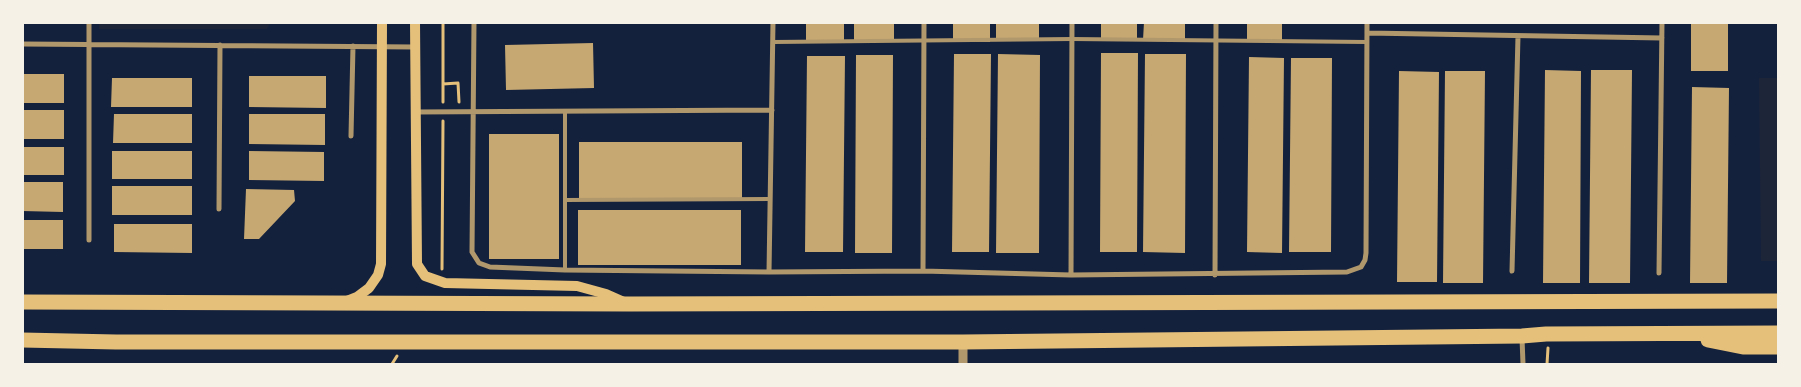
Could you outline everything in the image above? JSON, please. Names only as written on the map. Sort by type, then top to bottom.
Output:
[{"type":"highway","points":[[22,302],[629,304],[1778,301]]},
{"type":"highway","points":[[1672,333],[1743,347],[1778,347]]},
{"type":"highway","points":[[22,340],[116,342],[963,342],[1778,333]]},
{"type":"main road","points":[[339,304],[357,297],[369,288],[378,275],[381,264],[382,22]]},
{"type":"main road","points":[[416,22],[417,264],[425,276],[446,283],[577,286],[606,294],[629,304]]},
{"type":"street","points":[[89,22],[89,240]]},
{"type":"street","points":[[474,22],[472,252],[479,262],[490,267],[565,270],[923,271],[1071,274],[1347,272],[1361,266],[1365,260],[1366,253],[1367,22]]},
{"type":"street","points":[[769,272],[773,22]]},
{"type":"street","points":[[923,271],[924,22]]},
{"type":"street","points":[[1071,274],[1072,22]]},
{"type":"street","points":[[1215,274],[1216,22]]},
{"type":"street","points":[[1659,273],[1662,22]]},
{"type":"street","points":[[1367,33],[1662,38]]},
{"type":"street","points":[[1512,271],[1518,36]]},
{"type":"street","points":[[22,44],[89,43],[416,47]]},
{"type":"street","points":[[219,209],[220,45]]},
{"type":"street","points":[[351,136],[353,46]]},
{"type":"street","points":[[416,112],[772,110]]},
{"type":"street","points":[[1522,336],[1523,364]]},
{"type":"street","points":[[963,342],[963,364]]},
{"type":"lane","points":[[773,42],[1072,39],[1367,42]]},
{"type":"lane","points":[[565,111],[565,270]]},
{"type":"lane","points":[[565,200],[770,199]]},
{"type":"path","points":[[443,22],[443,103]]},
{"type":"path","points":[[443,84],[458,83],[459,112]]},
{"type":"path","points":[[442,278],[443,113]]},
{"type":"path","points":[[392,364],[401,349]]},
{"type":"shaded area","points":[[99,22],[270,23],[267,29],[99,29]]},
{"type":"shaded area","points":[[1759,78],[1778,78],[1778,261],[1761,261]]},
{"type":"building","points":[[806,22],[844,22],[844,40],[806,40]]},
{"type":"building","points":[[854,22],[894,22],[894,40],[854,40]]},
{"type":"building","points":[[953,22],[990,22],[990,42],[953,41]]},
{"type":"building","points":[[996,22],[1039,22],[1039,40],[996,39]]},
{"type":"building","points":[[1101,22],[1137,22],[1137,40],[1101,40]]},
{"type":"building","points":[[1144,22],[1185,22],[1185,40],[1143,40]]},
{"type":"building","points":[[1247,22],[1282,22],[1282,42],[1247,41]]},
{"type":"building","points":[[1691,22],[1728,22],[1728,71],[1691,71]]},
{"type":"building","points":[[593,43],[594,88],[506,90],[505,45]]},
{"type":"building","points":[[1101,53],[1138,53],[1137,252],[1100,252]]},
{"type":"building","points":[[954,54],[991,54],[989,252],[952,252]]},
{"type":"building","points":[[998,54],[1040,55],[1039,253],[996,253]]},
{"type":"building","points":[[1145,54],[1186,54],[1185,253],[1143,252]]},
{"type":"building","points":[[856,55],[893,55],[892,253],[855,253]]},
{"type":"building","points":[[807,56],[845,56],[843,252],[805,252]]},
{"type":"building","points":[[1249,57],[1284,58],[1282,253],[1247,252]]},
{"type":"building","points":[[1291,58],[1332,58],[1331,252],[1289,252]]},
{"type":"building","points":[[1545,70],[1581,71],[1580,283],[1543,283]]},
{"type":"building","points":[[1591,70],[1632,70],[1630,283],[1589,283]]},
{"type":"building","points":[[1399,71],[1439,72],[1437,282],[1397,282]]},
{"type":"building","points":[[1445,71],[1485,71],[1483,283],[1443,283]]},
{"type":"building","points":[[22,74],[64,74],[64,103],[22,103]]},
{"type":"building","points":[[249,76],[326,76],[326,108],[249,107]]},
{"type":"building","points":[[112,78],[192,78],[192,107],[111,107]]},
{"type":"building","points":[[1692,87],[1729,88],[1727,283],[1690,283]]},
{"type":"building","points":[[22,110],[64,110],[64,139],[22,139]]},
{"type":"building","points":[[114,114],[192,114],[192,143],[113,143]]},
{"type":"building","points":[[249,114],[325,114],[325,145],[249,144]]},
{"type":"building","points":[[489,134],[559,134],[559,259],[489,259]]},
{"type":"building","points":[[579,142],[742,142],[742,198],[579,198]]},
{"type":"building","points":[[22,147],[64,147],[64,175],[22,175]]},
{"type":"building","points":[[112,151],[192,151],[192,179],[112,179]]},
{"type":"building","points":[[249,151],[324,152],[324,181],[249,180]]},
{"type":"building","points":[[22,182],[63,182],[63,212],[22,211]]},
{"type":"building","points":[[112,186],[192,186],[192,215],[112,215]]},
{"type":"building","points":[[246,189],[294,190],[295,201],[259,239],[244,239]]},
{"type":"building","points":[[578,210],[741,210],[741,265],[578,265]]},
{"type":"building","points":[[22,220],[63,220],[63,249],[22,249]]},
{"type":"building","points":[[114,224],[192,224],[192,253],[114,252]]}]
